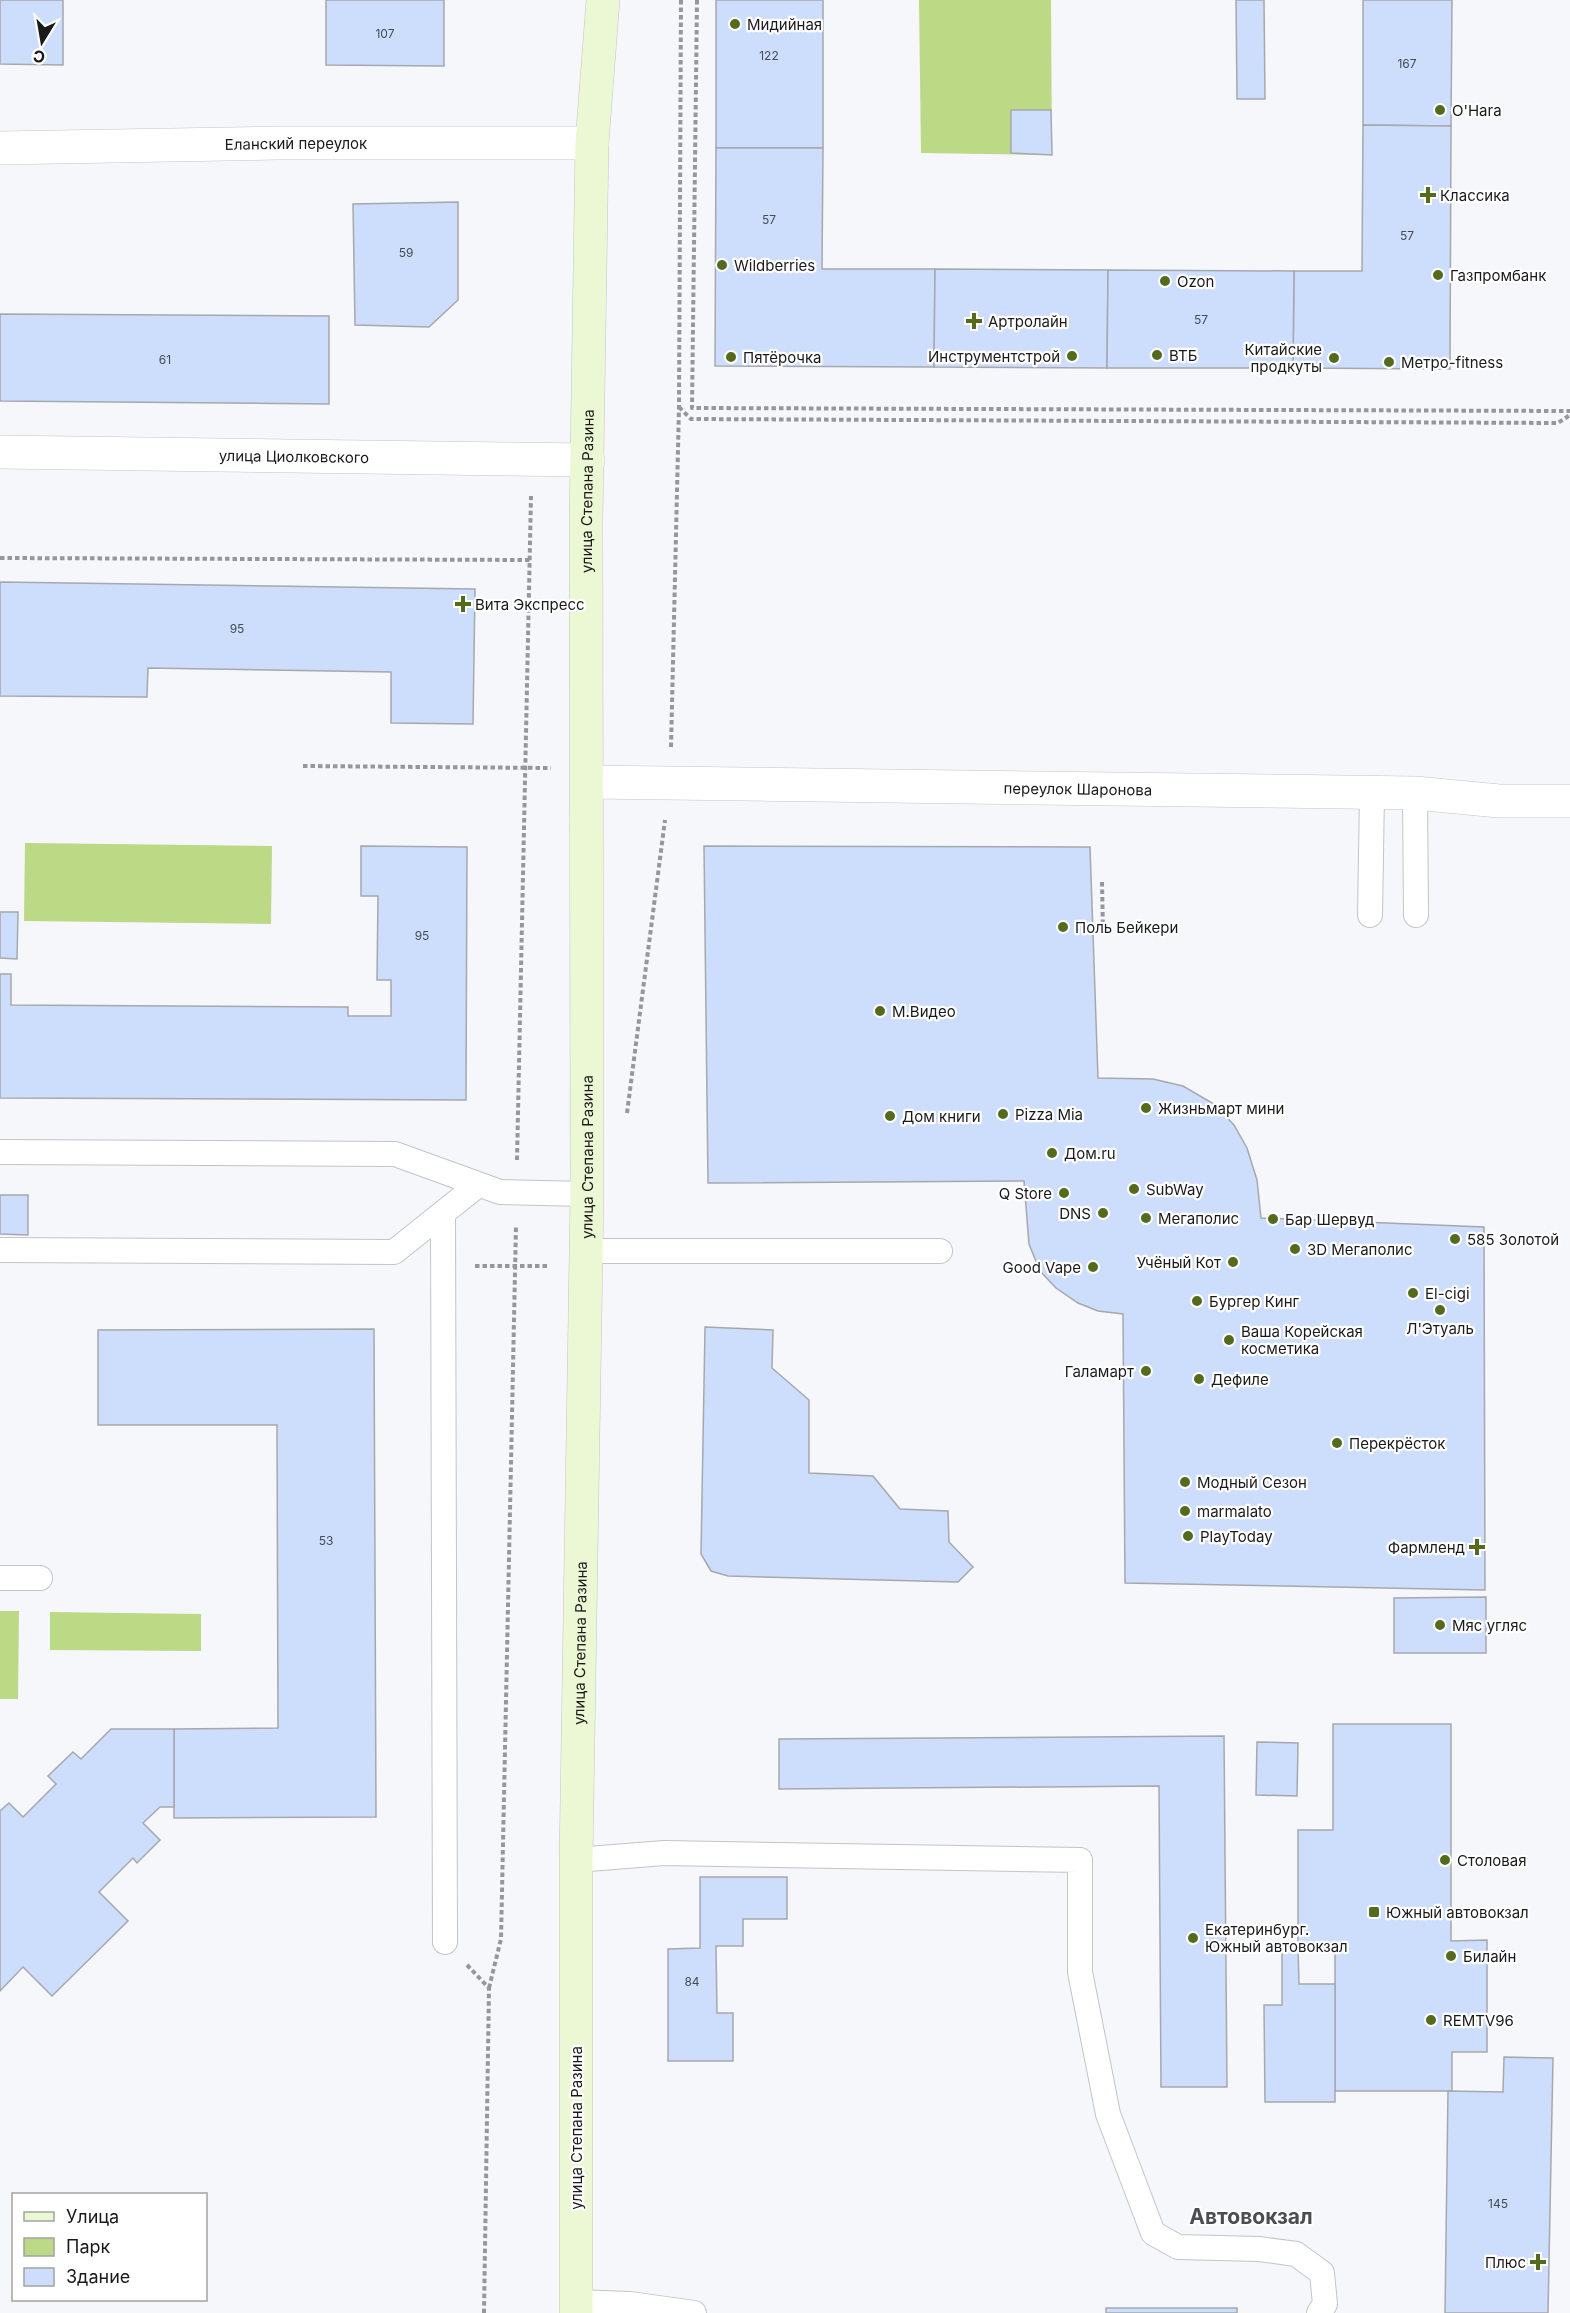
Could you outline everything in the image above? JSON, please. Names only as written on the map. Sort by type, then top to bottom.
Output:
[{"type":"street","name":"улица Степана Разина","points":[[576,2308],[576,1860],[587,1194],[588,460],[592,143],[603,0]]},
{"type":"street","name":"Еланский переулок","points":[[0,148],[592,143]]},
{"type":"street","name":"улица Циолковского","points":[[0,453],[588,460]]},
{"type":"street","name":"переулок Шаронова","points":[[588,782],[670,785],[1415,793],[1499,801],[1570,801]]},
{"type":"lane","points":[[1415,793],[1416,915]]},
{"type":"lane","points":[[1370,915],[1372,794]]},
{"type":"lane","points":[[0,1152],[395,1154],[500,1192],[587,1194]]},
{"type":"lane","points":[[0,1250],[394,1252],[478,1185]]},
{"type":"lane","points":[[443,1213],[445,1942]]},
{"type":"lane","points":[[585,1251],[940,1251]]},
{"type":"lane","points":[[0,1578],[40,1578]]},
{"type":"lane","points":[[576,1860],[664,1853],[1080,1860],[1082,1983],[1108,2114],[1153,2233],[1178,2247],[1259,2249],[1296,2254],[1322,2273],[1325,2304],[1319,2313]]},
{"type":"lane","points":[[576,2308],[630,2304],[694,2313]]},
{"type":"path","points":[[626,1122],[670,785],[679,408],[681,0]]},
{"type":"path","points":[[697,0],[692,408],[1570,413]]},
{"type":"path","points":[[679,408],[691,419],[1558,423],[1570,413]]},
{"type":"path","points":[[484,2313],[489,1988],[501,1939],[531,485]]},
{"type":"path","points":[[0,558],[530,560]]},
{"type":"path","points":[[303,766],[554,768]]},
{"type":"path","points":[[1102,882],[1103,932]]},
{"type":"path","points":[[445,1942],[489,1988]]},
{"type":"green space","points":[[919,0],[1051,0],[1052,155],[921,153]]},
{"type":"green space","points":[[25,843],[272,846],[271,924],[24,921]]},
{"type":"green space","points":[[0,1611],[19,1611],[18,1699],[0,1699]]},
{"type":"green space","points":[[50,1612],[201,1614],[201,1651],[50,1650]]},
{"type":"building","points":[[0,0],[63,0],[63,65],[0,64]]},
{"type":"building","points":[[326,0],[444,0],[444,66],[326,65]]},
{"type":"building","points":[[716,0],[823,0],[823,148],[716,148]]},
{"type":"building","points":[[1236,0],[1264,0],[1265,99],[1237,99]]},
{"type":"building","points":[[1363,0],[1452,0],[1451,126],[1363,125]]},
{"type":"building","points":[[1011,110],[1051,110],[1052,155],[1011,153]]},
{"type":"building","points":[[1363,125],[1451,126],[1450,369],[1293,368],[1294,271],[1362,271]]},
{"type":"building","points":[[716,148],[823,148],[822,269],[935,269],[934,367],[715,366]]},
{"type":"building","points":[[458,202],[458,300],[429,327],[355,325],[353,204]]},
{"type":"building","points":[[935,269],[1108,270],[1107,368],[934,367]]},
{"type":"building","points":[[1108,270],[1294,271],[1293,368],[1107,368]]},
{"type":"building","points":[[0,314],[329,316],[329,404],[0,401]]},
{"type":"building","points":[[0,582],[475,589],[473,724],[391,723],[391,672],[148,668],[147,697],[0,696]]},
{"type":"building","points":[[361,846],[467,847],[466,1100],[0,1098],[0,974],[11,974],[11,1005],[348,1007],[348,1016],[391,1016],[391,980],[377,980],[378,896],[361,896]]},
{"type":"building","name":"Мегаполис","points":[[704,846],[1090,847],[1098,1078],[1153,1079],[1183,1086],[1214,1104],[1234,1125],[1247,1148],[1257,1180],[1261,1218],[1484,1227],[1485,1590],[1125,1583],[1123,1314],[1098,1311],[1078,1303],[1056,1288],[1040,1271],[1029,1244],[1024,1181],[708,1183]]},
{"type":"building","points":[[0,912],[18,912],[17,959],[0,958]]},
{"type":"building","points":[[0,1195],[28,1195],[28,1235],[0,1234]]},
{"type":"building","points":[[705,1327],[773,1330],[772,1368],[809,1400],[809,1473],[873,1476],[900,1509],[948,1511],[949,1542],[973,1567],[958,1582],[728,1576],[711,1571],[701,1554]]},
{"type":"building","points":[[374,1329],[376,1817],[174,1818],[174,1729],[278,1728],[277,1425],[98,1425],[98,1330]]},
{"type":"building","points":[[1486,1597],[1486,1653],[1394,1653],[1394,1598]]},
{"type":"building","name":"Южный автовокзал","points":[[1333,1724],[1451,1724],[1451,1941],[1487,1940],[1487,2052],[1452,2052],[1452,2091],[1335,2091],[1335,1947],[1298,1947],[1298,1830],[1333,1830]]},
{"type":"building","points":[[111,1729],[174,1729],[174,1807],[160,1807],[143,1823],[160,1840],[137,1863],[133,1858],[99,1892],[128,1921],[52,1996],[23,1967],[0,1991],[0,1811],[9,1803],[23,1817],[56,1784],[48,1776],[73,1752],[81,1759]]},
{"type":"building","name":"Екатеринбург. Южный автовокзал","points":[[1224,1736],[1227,2087],[1161,2087],[1159,1786],[779,1789],[779,1739]]},
{"type":"building","points":[[1257,1742],[1298,1743],[1297,1796],[1256,1795]]},
{"type":"building","points":[[700,1877],[787,1877],[787,1919],[743,1919],[743,1946],[716,1946],[717,2013],[733,2013],[733,2061],[668,2061],[668,1949],[700,1948]]},
{"type":"building","points":[[1282,1946],[1298,1947],[1299,1984],[1335,1984],[1335,2102],[1265,2102],[1264,2005],[1282,2005]]},
{"type":"building","points":[[1504,2057],[1553,2058],[1548,2313],[1445,2313],[1448,2091],[1503,2092]]},
{"type":"building","points":[[1106,2308],[1237,2308],[1237,2313],[1106,2313]]},
{"type":"place","name":"Мидийная","points":[[735,24]]},
{"type":"place","name":"O'Hara","points":[[1440,110]]},
{"type":"place","name":"Классика","points":[[1428,195]]},
{"type":"place","name":"Wildberries","points":[[722,265]]},
{"type":"place","name":"Газпромбанк","points":[[1438,275]]},
{"type":"place","name":"Ozon","points":[[1165,281]]},
{"type":"place","name":"Артролайн","points":[[974,321]]},
{"type":"place","name":"ВТБ","points":[[1157,355]]},
{"type":"place","name":"Инструментстрой","points":[[1072,356]]},
{"type":"place","name":"Пятёрочка","points":[[731,357]]},
{"type":"place","name":"Китайские продкуты","points":[[1334,358]]},
{"type":"place","name":"Метро-fitness","points":[[1389,362]]},
{"type":"place","name":"Вита Экспресс","points":[[463,604]]},
{"type":"place","name":"Поль Бейкери","points":[[1063,927]]},
{"type":"place","name":"М.Видео","points":[[880,1011]]},
{"type":"place","name":"Жизньмарт мини","points":[[1146,1108]]},
{"type":"place","name":"Pizza Mia","points":[[1003,1114]]},
{"type":"place","name":"Дом книги","points":[[890,1116]]},
{"type":"place","name":"Дом.ru","points":[[1052,1153]]},
{"type":"place","name":"SubWay","points":[[1134,1189]]},
{"type":"place","name":"Q Store","points":[[1064,1193]]},
{"type":"place","name":"DNS","points":[[1103,1213]]},
{"type":"place","name":"Мегаполис","points":[[1146,1218]]},
{"type":"place","name":"Бар Шервуд","points":[[1273,1219]]},
{"type":"place","name":"585 Золотой","points":[[1455,1239]]},
{"type":"place","name":"3D Мегаполис","points":[[1295,1249]]},
{"type":"place","name":"Учёный Кот","points":[[1233,1262]]},
{"type":"place","name":"Good Vape","points":[[1093,1267]]},
{"type":"place","name":"El-cigi","points":[[1413,1293]]},
{"type":"place","name":"Бургер Кинг","points":[[1197,1301]]},
{"type":"place","name":"Л'Этуаль","points":[[1440,1310]]},
{"type":"place","name":"Ваша Корейская косметика","points":[[1229,1340]]},
{"type":"place","name":"Галамарт","points":[[1146,1371]]},
{"type":"place","name":"Дефиле","points":[[1199,1379]]},
{"type":"place","name":"Перекрёсток","points":[[1337,1443]]},
{"type":"place","name":"Модный Сезон","points":[[1185,1482]]},
{"type":"place","name":"marmalato","points":[[1185,1511]]},
{"type":"place","name":"PlayToday","points":[[1188,1536]]},
{"type":"place","name":"Фармленд","points":[[1477,1547]]},
{"type":"place","name":"Мяс угляс","points":[[1440,1625]]},
{"type":"place","name":"Столовая","points":[[1445,1860]]},
{"type":"place","name":"Южный автовокзал","points":[[1374,1912]]},
{"type":"place","name":"Екатеринбург. Южный автовокзал","points":[[1193,1938]]},
{"type":"place","name":"Билайн","points":[[1451,1956]]},
{"type":"place","name":"REMTV96","points":[[1431,2020]]},
{"type":"place","name":"Плюс","points":[[1538,2262]]},
{"type":"district","name":"Автовокзал","points":[[1251,2216]]}]
